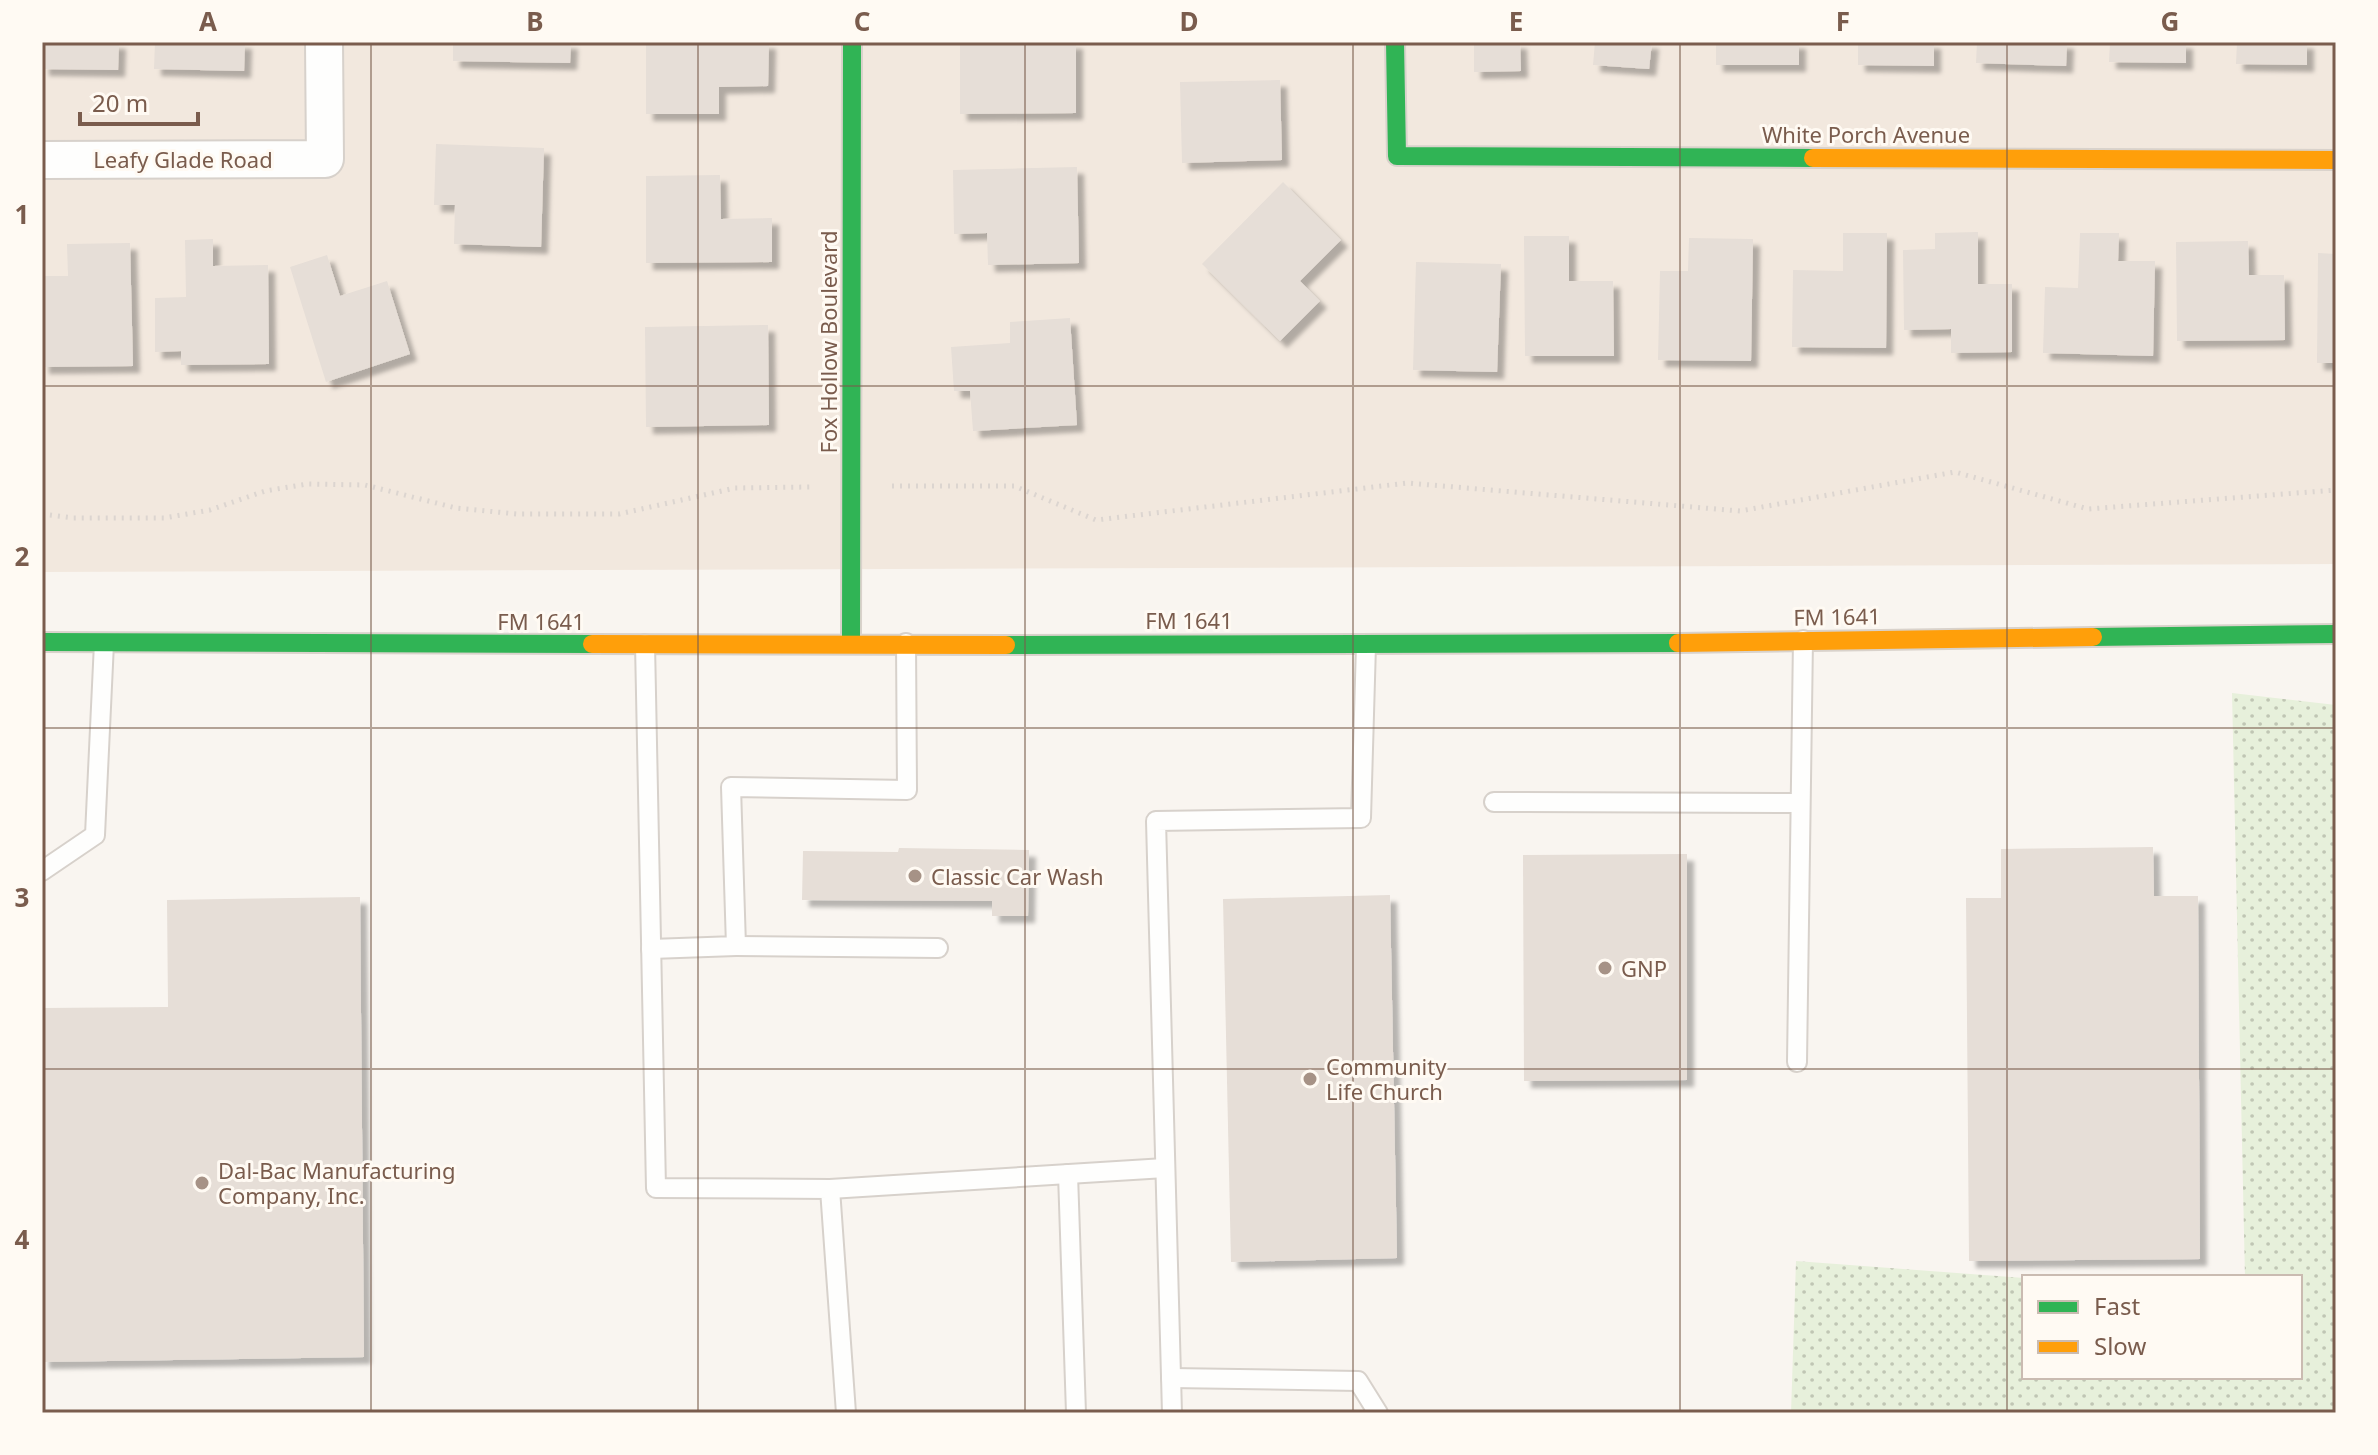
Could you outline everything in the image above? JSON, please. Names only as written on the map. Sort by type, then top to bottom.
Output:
[{"type":"main road","name":"Fox Hollow Boulevard","points":[[851,643],[852,42]]},
{"type":"main road","name":"White Porch Avenue","points":[[1395,42],[1397,156],[2336,160]]},
{"type":"main road","name":"FM 1641","points":[[42,642],[1366,645],[2336,634]]},
{"type":"street","name":"Leafy Glade Road","points":[[42,160],[325,159],[324,42]]},
{"type":"lane","points":[[1797,1062],[1803,640]]},
{"type":"lane","points":[[42,871],[95,835],[104,643]]},
{"type":"lane","points":[[736,946],[731,787],[907,790],[906,643]]},
{"type":"lane","points":[[645,644],[656,1188],[830,1189],[1165,1168]]},
{"type":"lane","points":[[1172,1413],[1156,821],[1361,818],[1366,645]]},
{"type":"lane","points":[[1494,802],[1800,803]]},
{"type":"lane","points":[[651,949],[736,946],[938,948]]},
{"type":"lane","points":[[1068,1174],[1076,1413]]},
{"type":"lane","points":[[830,1189],[846,1413]]},
{"type":"lane","points":[[1171,1378],[1358,1381],[1378,1413]]},
{"type":"path","points":[[42,514],[73,518],[164,518],[210,510],[265,491],[307,484],[365,485],[456,508],[517,514],[619,514],[735,488],[1014,486],[1096,520],[1407,483],[1740,511],[1955,472],[2088,509],[2336,490]]},
{"type":"shaded area","points":[[42,42],[2336,42],[2336,564],[42,572]]},
{"type":"green space","points":[[2232,693],[2336,705],[2336,1413],[1791,1413],[1796,1261],[2022,1278],[2022,1379],[2302,1379],[2302,1275],[2245,1275]]},
{"type":"building","points":[[42,42],[119,42],[118,70],[42,69]]},
{"type":"building","points":[[155,42],[245,42],[244,71],[154,69]]},
{"type":"building","points":[[453,42],[571,42],[570,63],[453,61]]},
{"type":"building","points":[[646,42],[769,42],[768,86],[719,87],[719,114],[646,114]]},
{"type":"building","points":[[960,42],[1076,42],[1076,113],[960,114]]},
{"type":"building","points":[[1474,42],[1520,42],[1521,71],[1474,72]]},
{"type":"building","points":[[1595,42],[1652,42],[1649,69],[1593,65]]},
{"type":"building","points":[[1716,42],[1799,42],[1799,65],[1716,65]]},
{"type":"building","points":[[1858,42],[1934,42],[1934,66],[1858,65]]},
{"type":"building","points":[[1977,42],[2067,42],[2066,66],[1976,63]]},
{"type":"building","points":[[2110,42],[2186,42],[2186,63],[2109,62]]},
{"type":"building","points":[[2237,42],[2307,42],[2307,65],[2236,64]]},
{"type":"building","points":[[1280,80],[1282,160],[1182,163],[1180,82]]},
{"type":"building","points":[[436,144],[544,148],[541,247],[454,244],[455,205],[434,205]]},
{"type":"building","points":[[1077,167],[1079,263],[988,265],[987,233],[954,234],[953,170]]},
{"type":"building","points":[[720,175],[721,219],[772,218],[772,262],[646,263],[646,176]]},
{"type":"building","points":[[1283,182],[1341,240],[1300,281],[1320,301],[1280,341],[1202,264]]},
{"type":"building","points":[[1978,232],[1978,284],[2012,284],[2012,352],[1951,353],[1951,329],[1904,330],[1903,250],[1935,249],[1935,233]]},
{"type":"building","points":[[1843,233],[1887,233],[1886,348],[1792,347],[1793,270],[1843,271]]},
{"type":"building","points":[[2080,233],[2119,233],[2118,261],[2155,261],[2153,356],[2043,353],[2045,287],[2078,288]]},
{"type":"building","points":[[1524,236],[1569,236],[1569,281],[1613,281],[1614,356],[1525,356]]},
{"type":"building","points":[[1689,238],[1753,239],[1751,361],[1658,360],[1660,271],[1688,271]]},
{"type":"building","points":[[213,239],[213,266],[268,265],[269,364],[181,365],[181,351],[155,352],[155,298],[186,297],[185,240]]},
{"type":"building","points":[[2248,241],[2249,275],[2284,275],[2285,340],[2177,341],[2176,242]]},
{"type":"building","points":[[130,243],[133,366],[42,367],[42,276],[68,276],[67,244]]},
{"type":"building","points":[[2318,253],[2336,254],[2336,363],[2317,363]]},
{"type":"building","points":[[327,255],[340,296],[387,281],[410,354],[326,382],[290,267]]},
{"type":"building","points":[[1416,262],[1501,264],[1497,372],[1413,370]]},
{"type":"building","points":[[1070,318],[1077,425],[973,431],[970,391],[954,391],[951,347],[1010,343],[1010,322]]},
{"type":"building","points":[[768,325],[769,425],[646,427],[645,327]]},
{"type":"building","points":[[2153,847],[2154,896],[2198,896],[2200,1259],[1969,1261],[1966,898],[2001,898],[2001,849]]},
{"type":"building","name":"Classic Car Wash","points":[[899,848],[1029,850],[1028,916],[992,916],[992,901],[802,900],[803,851],[898,852]]},
{"type":"building","name":"GNP","points":[[1687,854],[1687,1080],[1524,1081],[1523,855]]},
{"type":"building","name":"Community Life Church","points":[[1390,895],[1397,1258],[1231,1262],[1223,899]]},
{"type":"building","name":"Dal-Bac Manufacturing Company, Inc.","points":[[360,897],[364,1357],[42,1362],[42,1008],[168,1007],[167,900]]},
{"type":"traffic: fast","points":[[851,643],[852,42]]},
{"type":"traffic: fast","points":[[1395,42],[1397,156],[1813,158]]},
{"type":"traffic: fast","points":[[2093,637],[2336,634]]},
{"type":"traffic: fast","points":[[42,642],[592,644]]},
{"type":"traffic: fast","points":[[1006,645],[1678,643]]},
{"type":"traffic: slow","points":[[1813,158],[2336,160]]},
{"type":"traffic: slow","points":[[1678,643],[2093,637]]},
{"type":"traffic: slow","points":[[592,644],[1006,645]]},
{"type":"place","name":"Classic Car Wash","points":[[915,876]]},
{"type":"place","name":"GNP","points":[[1605,968]]},
{"type":"place","name":"Community Life Church","points":[[1310,1079]]},
{"type":"place","name":"Dal-Bac Manufacturing Company, Inc.","points":[[202,1183]]}]
